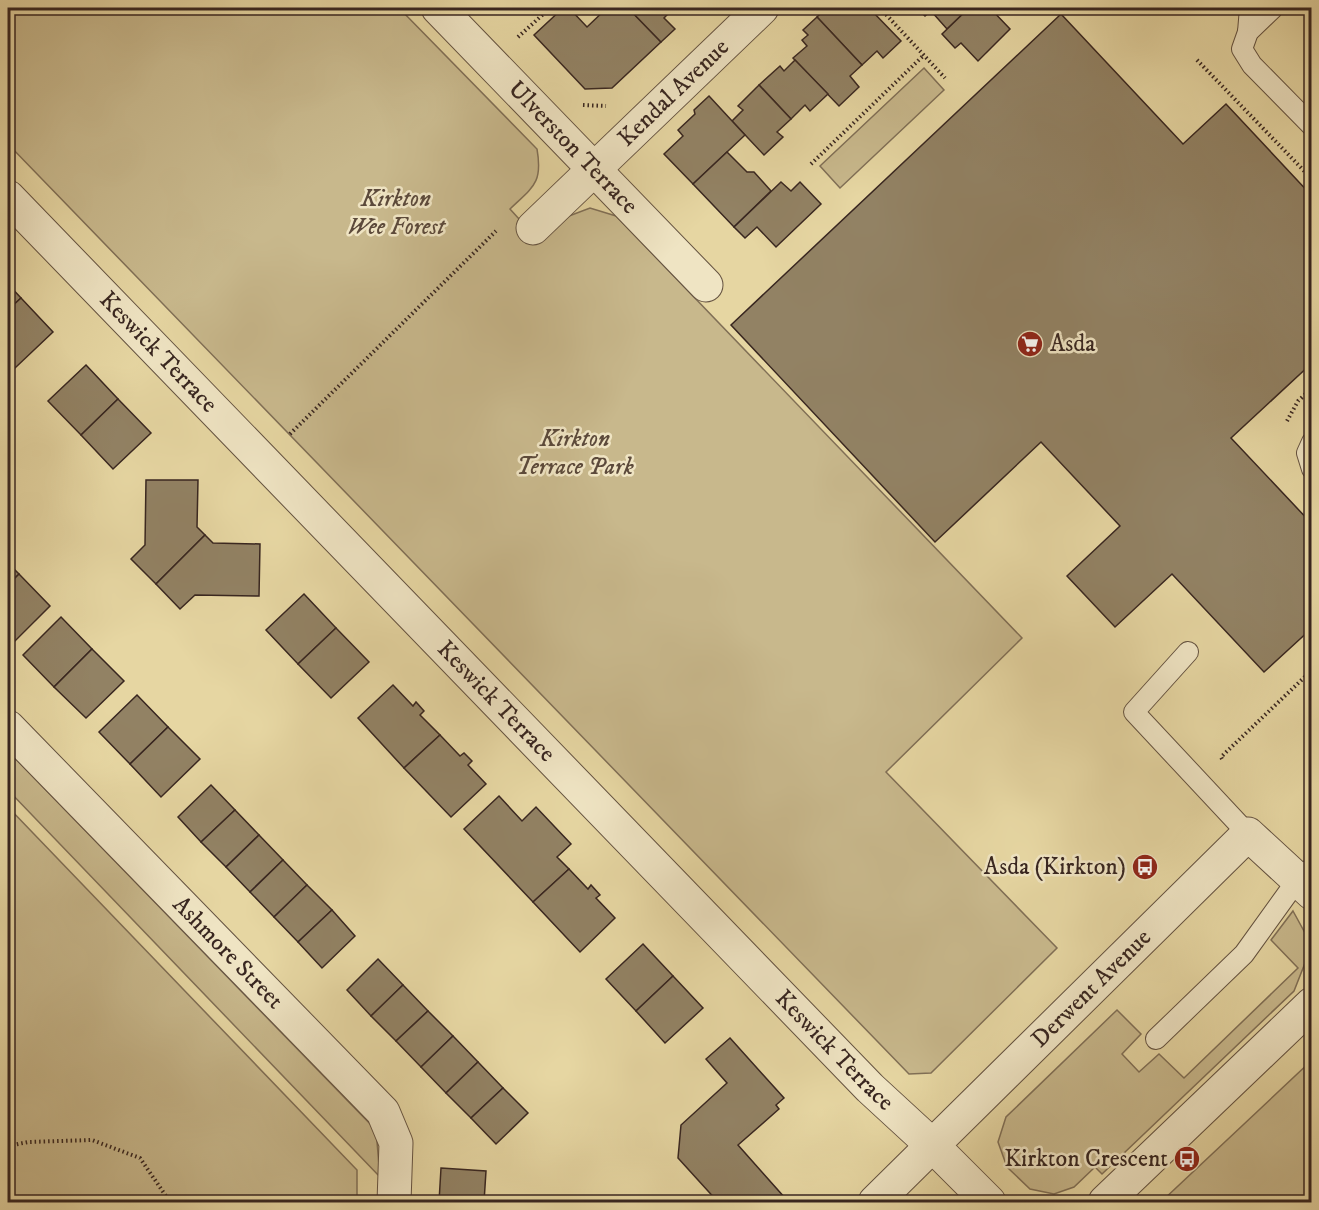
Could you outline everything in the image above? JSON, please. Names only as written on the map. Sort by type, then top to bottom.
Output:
[{"type":"street","name":"Ulverston Terrace","points":[[438,8],[706,285]]},
{"type":"street","name":"Kendal Avenue","points":[[533,228],[762,8]]},
{"type":"street","name":"Keswick Terrace","points":[[8,197],[870,1088],[933,1146],[989,1203]]},
{"type":"street","name":"Ashmore Street","points":[[8,727],[383,1112],[396,1143],[393,1203]]},
{"type":"street","name":"Derwent Avenue","points":[[875,1203],[1248,834]]},
{"type":"street","points":[[1248,834],[1307,880]]},
{"type":"street","points":[[1105,1203],[1311,1004]]},
{"type":"lane","points":[[1250,8],[1248,32],[1242,49],[1252,65],[1311,126]]},
{"type":"lane","points":[[1248,32],[1273,8]]},
{"type":"lane","points":[[1311,442],[1307,453],[1311,469]]},
{"type":"lane","points":[[1188,652],[1134,711],[1248,834]]},
{"type":"lane","points":[[1155,1039],[1244,954],[1307,880]]},
{"type":"path","points":[[492,63],[550,8]]},
{"type":"path","points":[[880,8],[945,78]]},
{"type":"path","points":[[811,164],[924,55]]},
{"type":"path","points":[[1197,60],[1311,179]]},
{"type":"path","points":[[532,104],[658,107]]},
{"type":"path","points":[[262,460],[514,214],[533,228]]},
{"type":"path","points":[[1228,765],[1221,757],[1311,670]]},
{"type":"path","points":[[8,1146],[28,1142],[93,1140],[140,1158],[170,1203]]},
{"type":"green space","name":"Kirkton Terrace Park","points":[[8,8],[399,8],[537,149],[539,170],[534,184],[510,209],[539,241],[569,216],[590,208],[616,216],[1022,638],[886,772],[1057,948],[931,1073],[909,1074],[8,144]]},
{"type":"green space","points":[[924,68],[944,90],[840,188],[820,166]]},
{"type":"green space","points":[[8,751],[376,1130],[380,1177],[8,790]]},
{"type":"green space","points":[[8,807],[357,1170],[357,1202],[8,1202]]},
{"type":"green space","points":[[1293,911],[1305,933],[1305,963],[1294,991],[1102,1174],[1095,1167],[1074,1187],[1054,1194],[1030,1189],[1007,1167],[998,1142],[1006,1117],[1117,1010],[1141,1034],[1122,1054],[1139,1072],[1159,1054],[1184,1078],[1298,968],[1271,940]]},
{"type":"green space","points":[[1311,1061],[1311,1202],[1161,1202]]},
{"type":"building","points":[[563,8],[569,8],[587,27],[607,8],[628,8],[661,42],[612,88],[585,89],[534,35]]},
{"type":"building","points":[[628,8],[666,8],[669,13],[664,18],[675,29],[661,42]]},
{"type":"building","points":[[826,8],[836,8],[841,13],[846,8],[869,8],[901,41],[883,58],[877,51],[862,65],[817,17]]},
{"type":"building","points":[[917,8],[969,8],[947,29],[931,11],[925,16]]},
{"type":"building","points":[[969,8],[977,8],[984,14],[990,8],[1010,29],[978,61],[961,43],[955,48],[942,34]]},
{"type":"building","name":"Asda","points":[[1061,14],[1183,144],[1226,104],[1312,196],[1312,363],[1231,438],[1312,524],[1312,628],[1264,672],[1172,574],[1115,627],[1067,576],[1120,526],[1041,442],[935,542],[731,325]]},
{"type":"building","points":[[817,17],[862,65],[850,76],[859,87],[839,106],[793,58],[807,46],[802,40],[808,35],[803,30]]},
{"type":"building","points":[[795,60],[828,94],[810,111],[805,105],[791,119],[759,85],[780,66],[784,71]]},
{"type":"building","points":[[759,85],[791,119],[777,132],[783,137],[764,155],[732,121],[743,110],[738,106]]},
{"type":"building","points":[[709,96],[745,135],[693,184],[664,154],[683,136],[678,130]]},
{"type":"building","points":[[727,152],[747,172],[754,172],[771,191],[734,227],[693,184]]},
{"type":"building","points":[[781,182],[791,191],[800,182],[821,204],[776,247],[757,227],[745,238],[734,227]]},
{"type":"building","points":[[8,284],[21,298],[8,310]]},
{"type":"building","points":[[21,298],[53,332],[15,368],[8,360],[8,310]]},
{"type":"building","points":[[86,365],[118,399],[81,435],[48,401]]},
{"type":"building","points":[[118,399],[151,433],[113,469],[81,435]]},
{"type":"building","points":[[146,480],[198,480],[197,527],[205,535],[156,584],[131,559],[145,545]]},
{"type":"building","points":[[205,535],[213,543],[260,544],[259,596],[195,595],[180,609],[156,584]]},
{"type":"building","points":[[8,563],[19,574],[8,585]]},
{"type":"building","points":[[19,574],[50,606],[12,644],[8,639],[8,585]]},
{"type":"building","points":[[304,594],[336,628],[298,664],[266,630]]},
{"type":"building","points":[[61,617],[92,649],[54,687],[23,655]]},
{"type":"building","points":[[336,628],[369,662],[331,698],[298,664]]},
{"type":"building","points":[[92,649],[124,681],[86,718],[54,687]]},
{"type":"building","points":[[393,685],[413,706],[416,702],[424,711],[420,715],[440,735],[404,768],[358,718]]},
{"type":"building","points":[[137,695],[168,727],[130,764],[99,732]]},
{"type":"building","points":[[168,727],[200,759],[161,797],[130,764]]},
{"type":"building","points":[[440,735],[460,756],[464,753],[472,761],[468,765],[486,784],[451,817],[404,768]]},
{"type":"building","points":[[211,785],[235,810],[201,842],[178,817]]},
{"type":"building","points":[[499,796],[522,821],[536,807],[571,844],[557,857],[569,869],[533,902],[464,829]]},
{"type":"building","points":[[235,810],[259,835],[226,867],[201,842]]},
{"type":"building","points":[[259,835],[283,860],[250,892],[226,867]]},
{"type":"building","points":[[283,860],[307,885],[274,917],[250,892]]},
{"type":"building","points":[[569,869],[588,889],[591,885],[600,895],[596,898],[615,918],[580,952],[533,902]]},
{"type":"building","points":[[307,885],[332,910],[298,942],[274,917]]},
{"type":"building","points":[[332,910],[355,936],[322,968],[298,942]]},
{"type":"building","points":[[643,944],[673,976],[636,1011],[606,979]]},
{"type":"building","points":[[378,959],[403,985],[371,1016],[347,990]]},
{"type":"building","points":[[673,976],[703,1008],[665,1043],[636,1011]]},
{"type":"building","points":[[403,985],[428,1011],[396,1041],[371,1016]]},
{"type":"building","points":[[428,1011],[453,1036],[421,1067],[396,1041]]},
{"type":"building","points":[[453,1036],[478,1062],[446,1093],[421,1067]]},
{"type":"building","points":[[730,1038],[784,1098],[776,1105],[779,1109],[738,1145],[785,1198],[780,1202],[718,1202],[678,1158],[681,1125],[727,1083],[706,1059]]},
{"type":"building","points":[[478,1062],[503,1088],[471,1118],[446,1093]]},
{"type":"building","points":[[503,1088],[528,1113],[496,1144],[471,1118]]},
{"type":"building","points":[[441,1168],[486,1171],[484,1202],[439,1202]]},
{"type":"place","name":"Asda","points":[[1030,344]]},
{"type":"place","name":"Asda (Kirkton)","points":[[1145,867]]},
{"type":"place","name":"Kirkton Crescent","points":[[1187,1159]]},
{"type":"park label","name":"Kirkton Wee Forest","points":[[396,213]]}]
